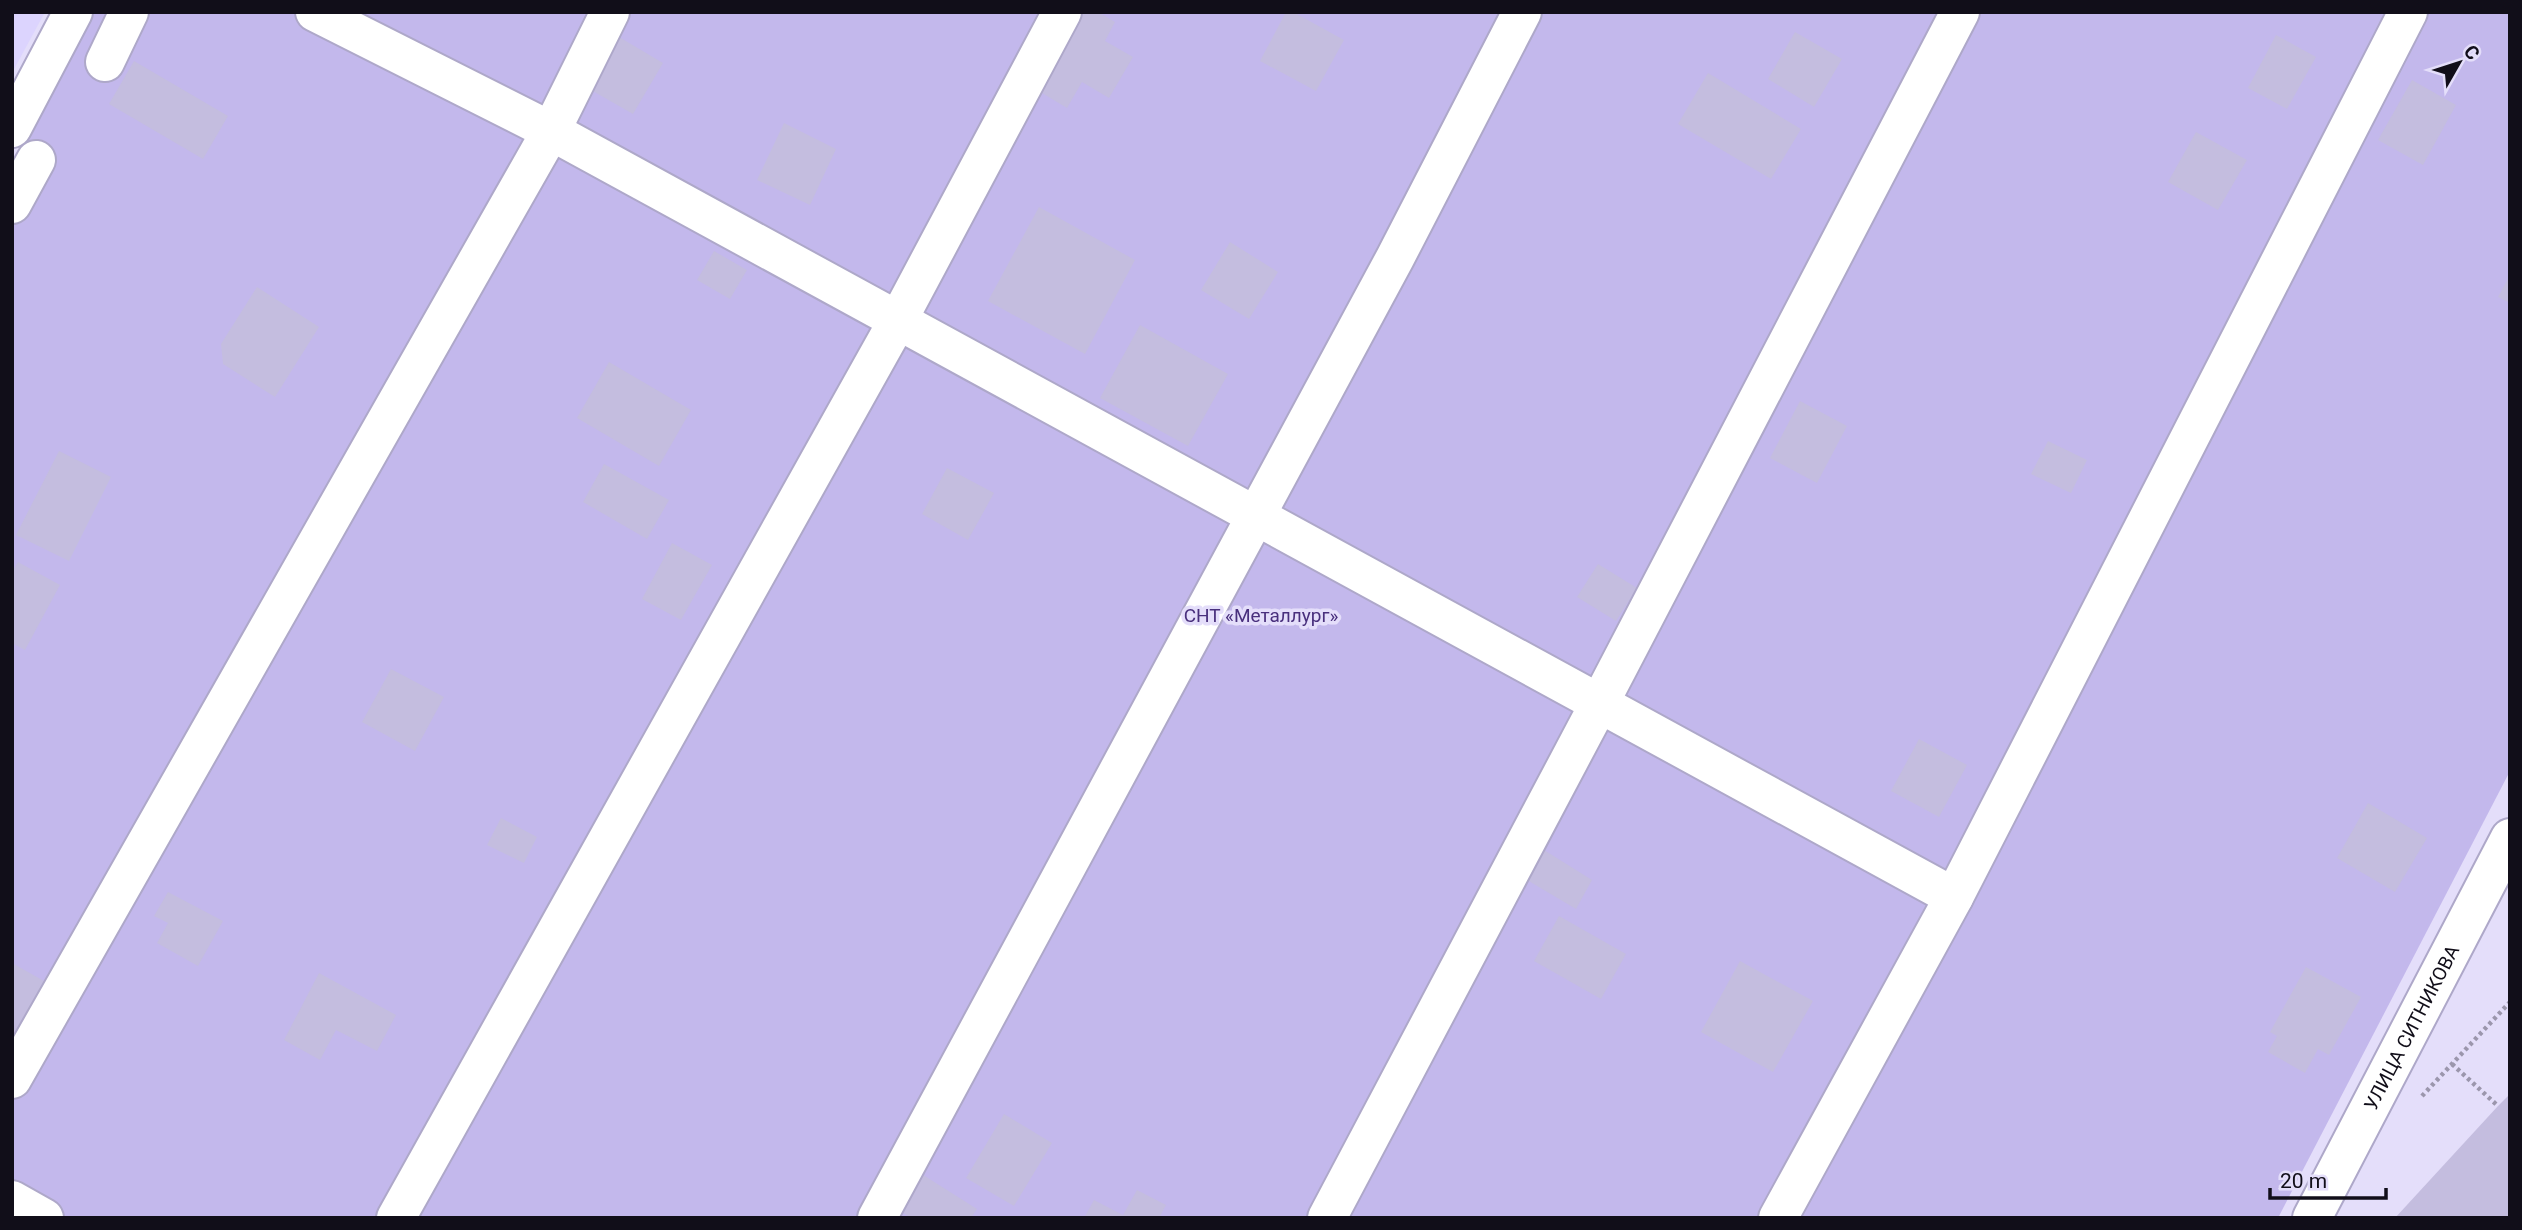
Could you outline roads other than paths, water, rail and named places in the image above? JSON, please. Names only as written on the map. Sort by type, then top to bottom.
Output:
[{"type":"street","points":[[12,128],[73,12]]},
{"type":"street","points":[[105,62],[129,12]]},
{"type":"street","points":[[315,12],[551,131],[1954,897]]},
{"type":"street","points":[[12,1079],[551,131],[610,12]]},
{"type":"street","points":[[396,1218],[898,320],[1062,12]]},
{"type":"street","points":[[877,1218],[1395,258],[1522,12]]},
{"type":"street","points":[[1327,1218],[1960,12]]},
{"type":"street","points":[[1778,1218],[1954,897],[2408,12]]},
{"type":"street","points":[[12,204],[36,160]]},
{"type":"street","name":"УЛИЦА СИТНИКОВА","points":[[2312,1218],[2510,838]]},
{"type":"street","points":[[12,1199],[44,1218]]},
{"type":"park label","name":"СНТ «Металлург»","points":[[1261,615]]}]
